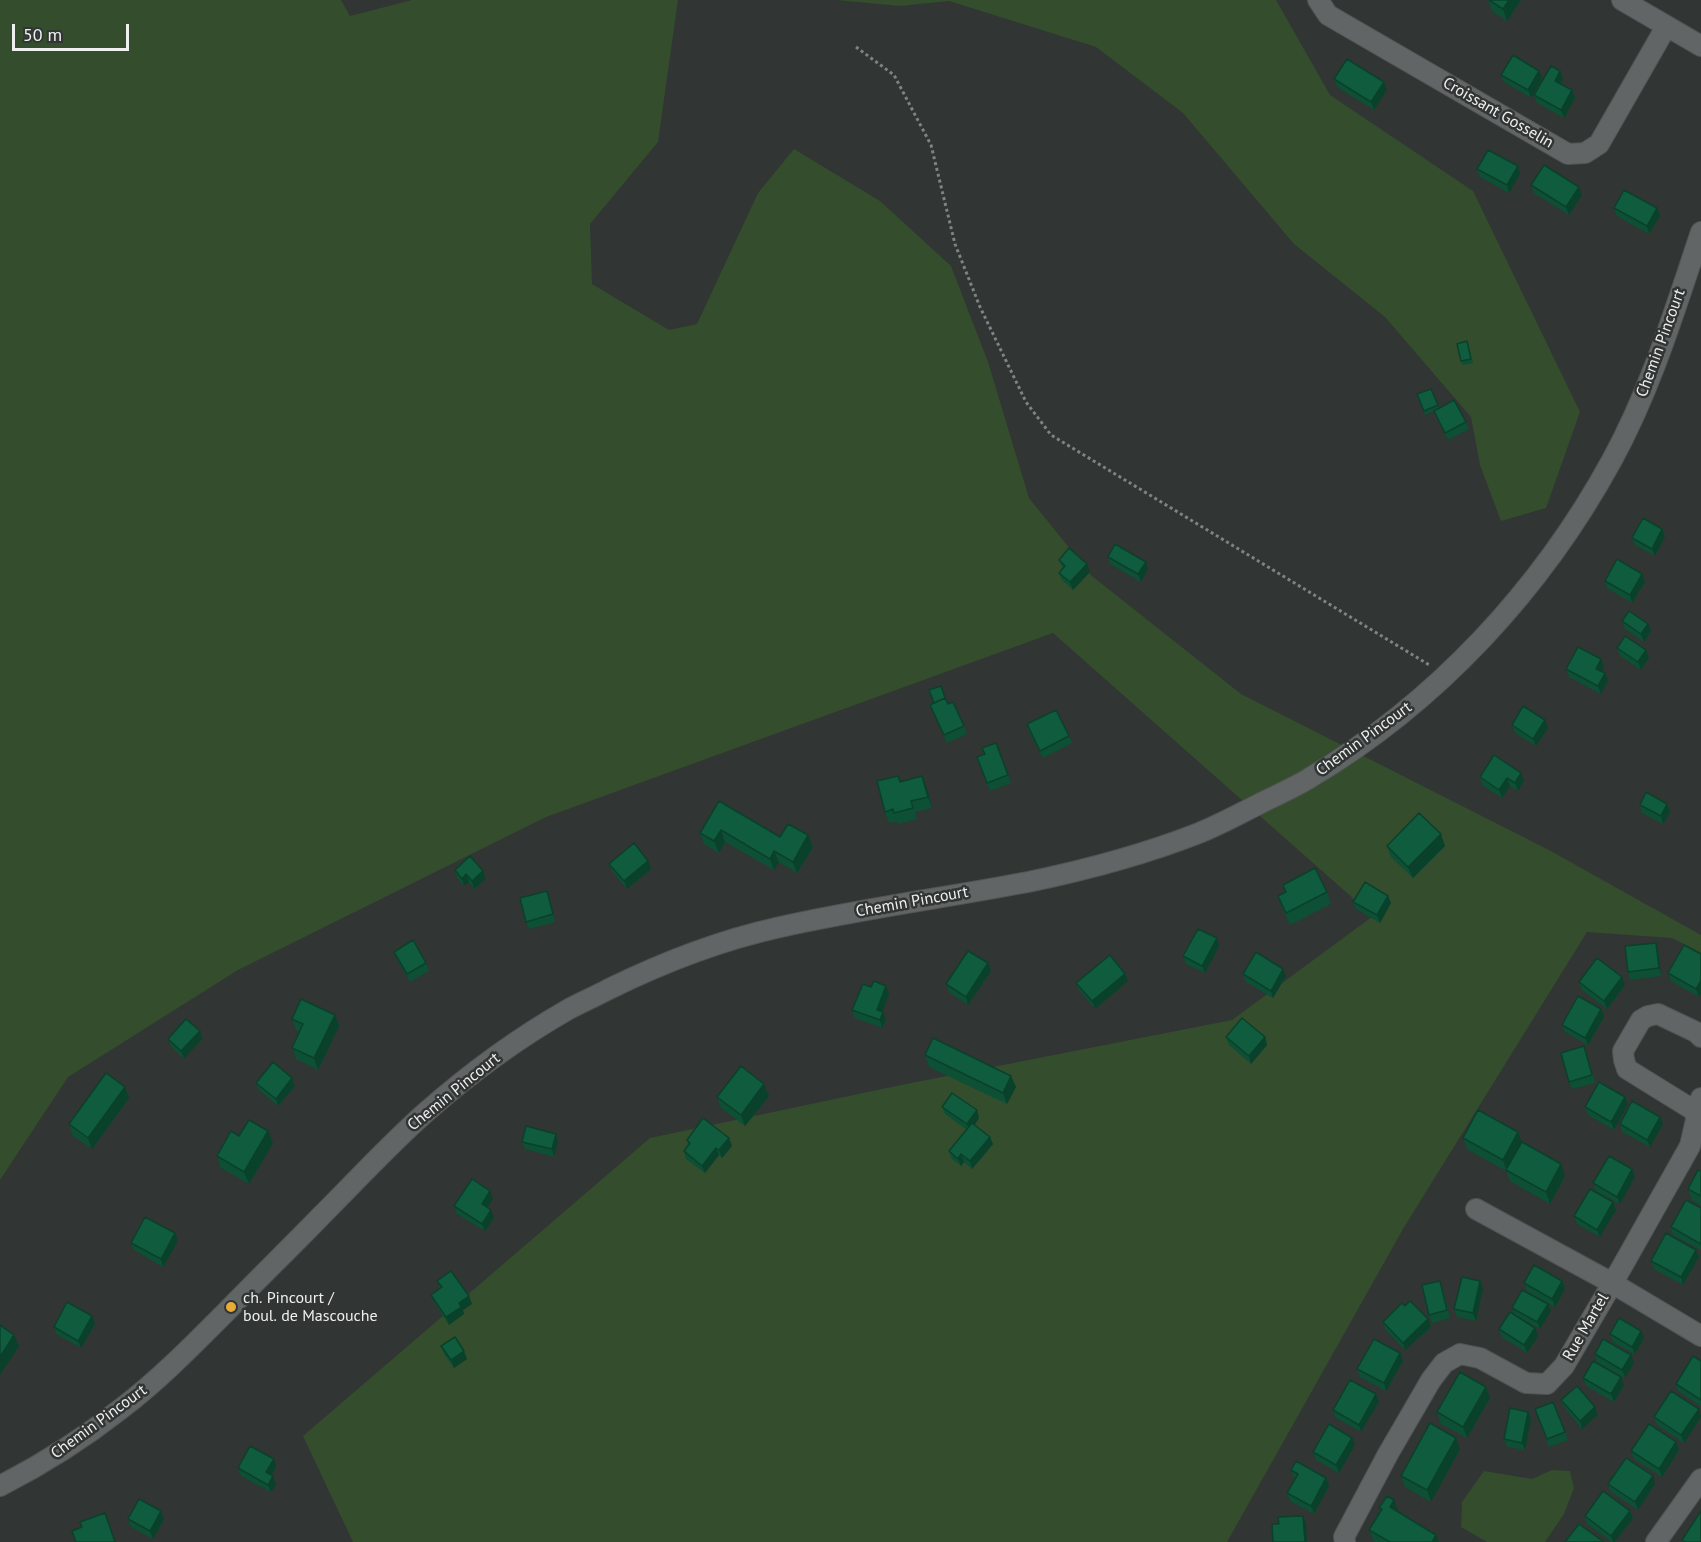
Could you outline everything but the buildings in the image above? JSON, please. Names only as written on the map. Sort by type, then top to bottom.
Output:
[{"type":"street","name":"Croissant Gosselin","points":[[1318,0],[1328,15],[1568,154],[1586,153],[1599,144],[1666,27]]},
{"type":"street","points":[[1622,0],[1701,46]]},
{"type":"street","name":"Chemin Pincourt","points":[[0,1486],[75,1443],[137,1396],[210,1329],[424,1114],[519,1040],[572,1007],[636,976],[694,952],[770,929],[1035,880],[1110,863],[1161,847],[1205,831],[1306,780],[1350,752],[1414,703],[1481,641],[1558,549],[1614,458],[1635,413],[1701,232]]},
{"type":"street","name":"Rue Martel","points":[[1345,1542],[1344,1537],[1388,1454],[1431,1380],[1444,1363],[1460,1354],[1480,1358],[1526,1383],[1547,1384],[1564,1366],[1690,1146],[1700,1105],[1627,1070],[1623,1051],[1641,1020],[1658,1014],[1696,1032],[1701,1037]]},
{"type":"street","points":[[1476,1209],[1612,1283],[1701,1336]]},
{"type":"street","points":[[1656,1542],[1701,1479]]},
{"type":"path","points":[[856,46],[894,75],[931,144],[955,244],[980,307],[1026,402],[1051,435],[1446,675]]},
{"type":"green space","points":[[0,0],[341,0],[350,16],[412,0],[678,0],[658,142],[590,224],[592,284],[669,330],[697,324],[758,193],[794,149],[880,201],[951,266],[988,362],[1029,498],[1092,576],[1241,694],[1549,850],[1701,935],[1701,953],[1672,938],[1587,932],[1403,1229],[1227,1542],[353,1542],[303,1436],[650,1138],[901,1085],[1232,1020],[1373,916],[1053,633],[546,817],[238,970],[68,1077],[0,1180]]},
{"type":"green space","points":[[836,0],[1276,0],[1330,95],[1473,191],[1580,412],[1546,508],[1501,521],[1480,465],[1471,417],[1385,317],[1294,244],[1183,113],[1096,47],[949,1],[900,6]]},
{"type":"green space","points":[[1552,1470],[1570,1471],[1574,1488],[1564,1514],[1545,1542],[1487,1542],[1461,1527],[1462,1502],[1484,1471],[1532,1479]]},
{"type":"place","name":"ch. Pincourt / boul. de Mascouche","points":[[231,1307]]}]
